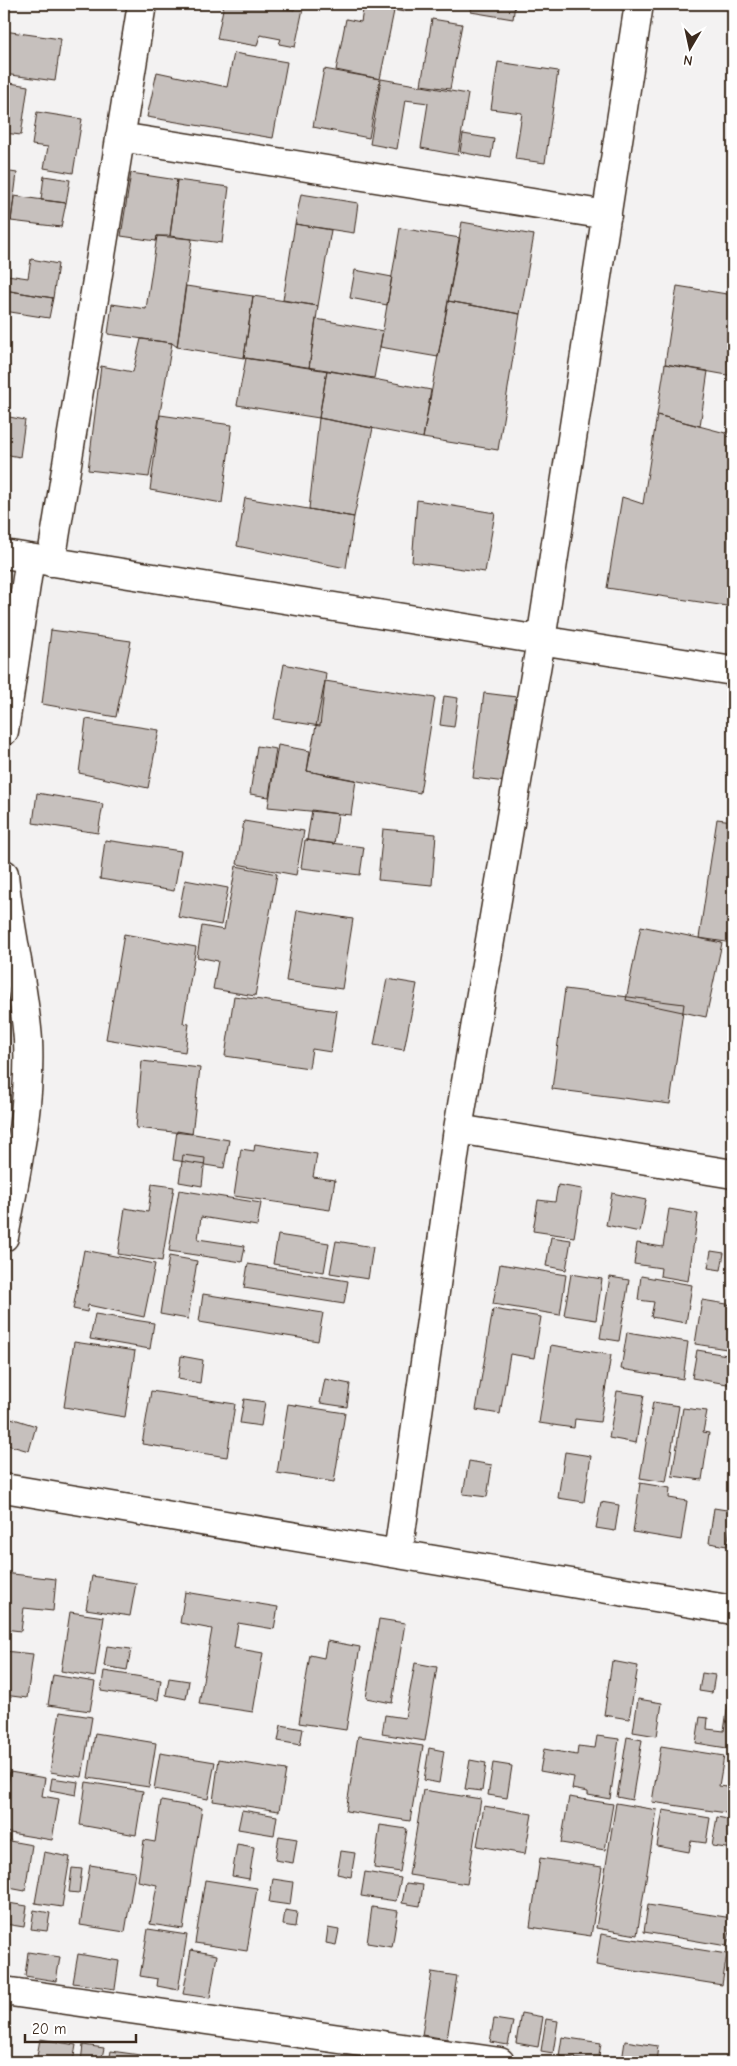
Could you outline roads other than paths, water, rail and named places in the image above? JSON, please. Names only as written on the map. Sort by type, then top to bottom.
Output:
[{"type":"street","points":[[4,731],[28,558],[120,137],[142,4]]},
{"type":"street","points":[[398,1554],[458,1128],[541,640],[639,4]]},
{"type":"street","points":[[120,137],[607,215]]},
{"type":"street","points":[[28,558],[733,671]]},
{"type":"street","points":[[4,874],[7,913],[19,971],[28,1040],[26,1114],[4,1237]]},
{"type":"street","points":[[458,1128],[733,1174]]},
{"type":"street","points":[[4,1488],[733,1610]]},
{"type":"street","points":[[4,1991],[500,2062]]}]
